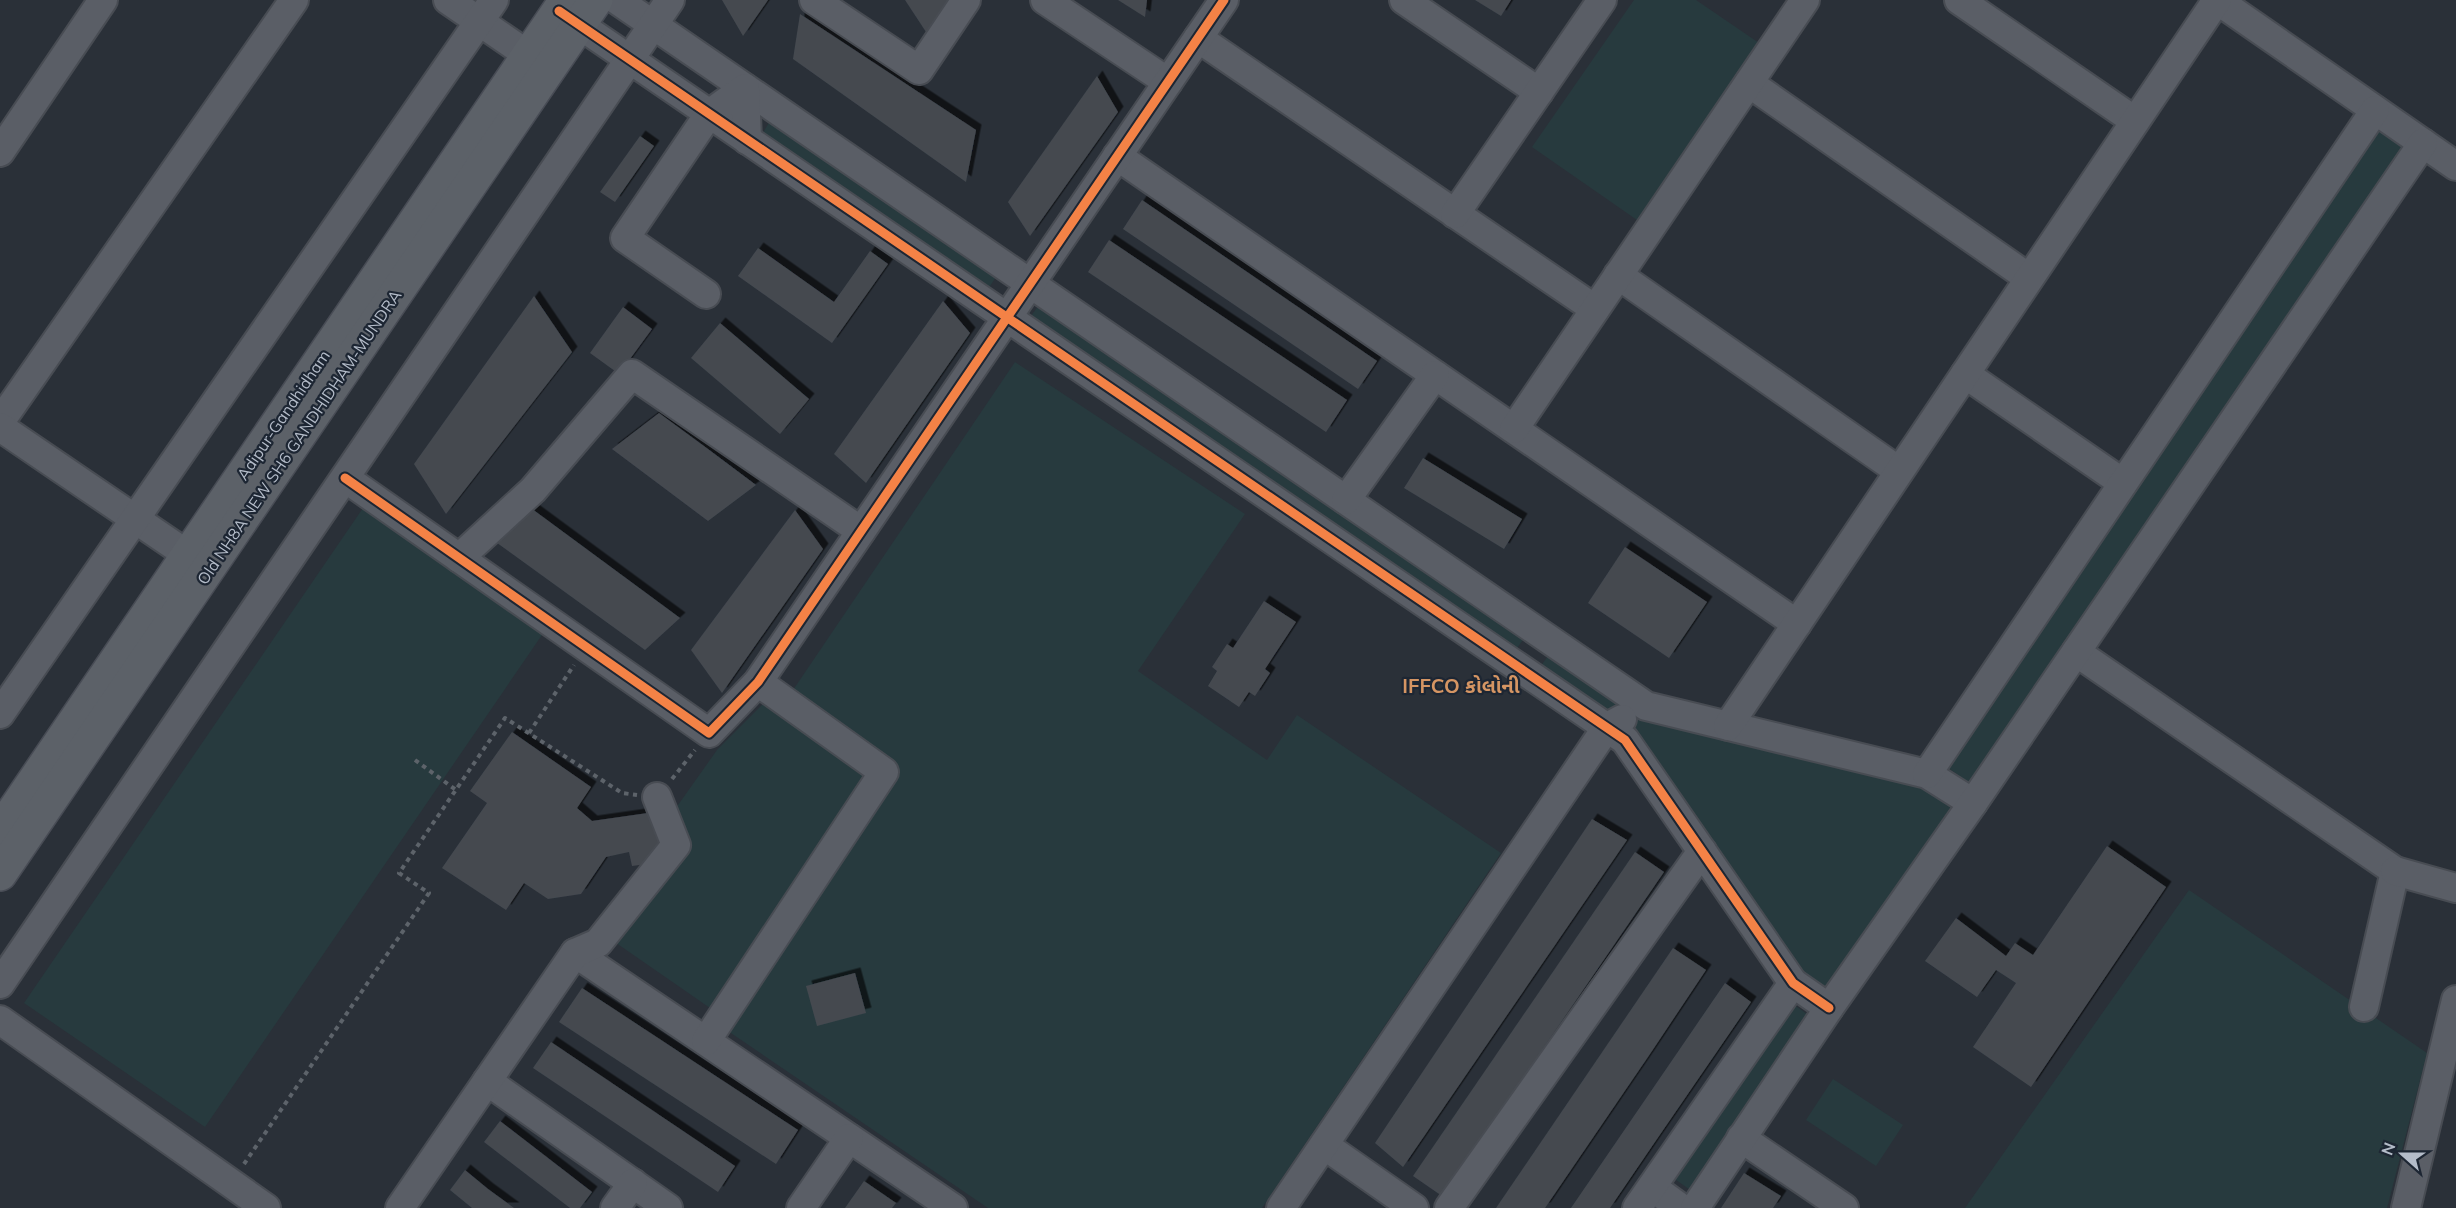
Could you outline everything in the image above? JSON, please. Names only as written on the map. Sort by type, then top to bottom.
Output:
[{"type":"main road","name":"Old NH8A NEW SH6 GANDHIDHAM-MUNDRA","points":[[0,874],[575,9]]},
{"type":"main road","name":"Adipur-Gandhidham","points":[[0,831],[188,555],[539,62]]},
{"type":"street","points":[[0,152],[104,0]]},
{"type":"street","points":[[188,555],[0,424],[294,0]]},
{"type":"street","points":[[448,0],[487,11],[539,62]]},
{"type":"street","points":[[617,0],[1646,706],[1927,774],[1973,803]]},
{"type":"street","points":[[0,984],[670,0]]},
{"type":"street","points":[[814,0],[919,70],[966,0]]},
{"type":"street","points":[[1045,0],[1168,82]]},
{"type":"street","points":[[345,478],[709,734],[758,682],[1224,0]]},
{"type":"street","points":[[1404,0],[1539,92]]},
{"type":"street","points":[[1455,214],[1602,0]]},
{"type":"street","points":[[1514,429],[1805,0]]},
{"type":"street","points":[[1959,0],[2135,121]]},
{"type":"street","points":[[1728,726],[2217,0],[2456,166]]},
{"type":"street","points":[[575,9],[630,59],[709,114],[1625,740],[1793,983],[1829,1008]]},
{"type":"street","points":[[0,714],[487,11]]},
{"type":"street","points":[[1198,38],[1595,309]]},
{"type":"street","points":[[1749,83],[2029,278]]},
{"type":"street","points":[[706,294],[626,238],[709,114],[745,88]]},
{"type":"street","points":[[745,88],[747,140]]},
{"type":"street","points":[[1927,774],[2375,110]]},
{"type":"street","points":[[1695,1208],[1829,1008],[1973,803],[2423,143]]},
{"type":"street","points":[[1118,156],[1797,624]]},
{"type":"street","points":[[1618,276],[1899,471]]},
{"type":"street","points":[[459,558],[533,490],[632,374],[861,531]]},
{"type":"street","points":[[1965,374],[2123,483]]},
{"type":"street","points":[[1346,500],[1435,375]]},
{"type":"street","points":[[1521,669],[1543,635]]},
{"type":"street","points":[[2076,652],[2395,871],[2456,888]]},
{"type":"street","points":[[706,1041],[884,772],[758,682]]},
{"type":"street","points":[[1281,1208],[1607,728],[1646,706]]},
{"type":"street","points":[[402,1207],[575,953],[598,944],[676,845],[657,797]]},
{"type":"street","points":[[1449,1208],[1702,850]]},
{"type":"street","points":[[2364,1007],[2395,871]]},
{"type":"street","points":[[575,953],[953,1208]]},
{"type":"street","points":[[1681,1208],[1644,1197],[1793,983]]},
{"type":"street","points":[[2406,1208],[2456,1000]]},
{"type":"street","points":[[0,1020],[266,1208]]},
{"type":"street","points":[[487,1081],[668,1208]]},
{"type":"street","points":[[801,1208],[849,1138]]},
{"type":"street","points":[[1741,1138],[1844,1208]]},
{"type":"street","points":[[1324,1145],[1414,1208]]},
{"type":"street","points":[[615,1208],[633,1183]]},
{"type":"path","points":[[529,733],[586,647]]},
{"type":"path","points":[[230,1184],[429,893],[399,873],[506,718],[622,793],[657,797],[709,734]]},
{"type":"path","points":[[415,760],[456,790]]},
{"type":"green space","points":[[1634,0],[1696,0],[1759,43],[1637,220],[1532,147]]},
{"type":"green space","points":[[770,121],[998,274],[988,289],[761,136]]},
{"type":"green space","points":[[2383,126],[2410,144],[1971,784],[1944,765]]},
{"type":"green space","points":[[1039,305],[1525,637],[1515,651],[1028,320]]},
{"type":"green space","points":[[1015,362],[1245,514],[1138,671],[1267,760],[1297,715],[1501,853],[1262,1208],[988,1208],[725,1029],[899,770],[789,696]]},
{"type":"green space","points":[[363,508],[544,632],[205,1127],[24,1003]]},
{"type":"green space","points":[[1551,652],[1650,719],[1927,785],[1956,805],[1827,992],[1801,973],[1637,739],[1537,671]]},
{"type":"green space","points":[[765,702],[872,772],[710,1008],[596,929],[635,871],[670,867],[666,822],[717,750]]},
{"type":"green space","points":[[2189,890],[2427,1053],[2387,1208],[1965,1208]]},
{"type":"green space","points":[[1793,1004],[1814,1019],[1693,1192],[1672,1177]]},
{"type":"green space","points":[[1833,1079],[1903,1125],[1876,1166],[1806,1120]]},
{"type":"building","points":[[722,0],[768,0],[743,36]]},
{"type":"building","points":[[905,0],[950,0],[928,35]]},
{"type":"building","points":[[1118,0],[1147,0],[1145,17]]},
{"type":"building","points":[[1475,0],[1511,0],[1501,16]]},
{"type":"building","points":[[800,14],[976,130],[966,182],[793,59]]},
{"type":"building","points":[[1097,76],[1118,112],[1030,236],[1008,202]]},
{"type":"building","points":[[640,136],[654,146],[615,202],[600,192]]},
{"type":"building","points":[[1142,200],[1377,361],[1358,389],[1123,229]]},
{"type":"building","points":[[1109,240],[1347,400],[1326,432],[1088,272]]},
{"type":"building","points":[[758,248],[834,302],[870,251],[888,264],[832,343],[738,276]]},
{"type":"building","points":[[534,296],[572,352],[446,514],[414,464]]},
{"type":"building","points":[[943,301],[970,333],[866,483],[834,454]]},
{"type":"building","points":[[623,307],[652,329],[619,374],[590,353]]},
{"type":"building","points":[[720,323],[809,399],[780,434],[691,358]]},
{"type":"building","points":[[659,413],[756,485],[708,521],[612,449]]},
{"type":"building","points":[[1423,458],[1522,519],[1504,549],[1404,488]]},
{"type":"building","points":[[524,503],[680,618],[645,650],[486,535]]},
{"type":"building","points":[[795,510],[823,549],[722,693],[691,650]]},
{"type":"building","points":[[1625,547],[1707,602],[1669,658],[1588,603]]},
{"type":"building","points":[[1264,601],[1296,622],[1265,669],[1270,673],[1255,696],[1249,692],[1239,707],[1208,686],[1217,671],[1212,667],[1227,644],[1233,648]]},
{"type":"building","points":[[512,732],[591,787],[577,808],[592,821],[655,812],[662,862],[632,866],[629,852],[606,857],[581,894],[548,899],[524,883],[506,910],[442,868],[487,803],[470,791]]},
{"type":"building","points":[[1592,819],[1627,840],[1403,1167],[1375,1143]]},
{"type":"building","points":[[2107,846],[2166,887],[2031,1087],[1973,1047],[2016,983],[1996,970],[1977,997],[1925,961],[1956,918],[2006,956],[2015,943],[2033,955]]},
{"type":"building","points":[[1635,852],[1664,872],[1442,1196],[1413,1176]]},
{"type":"building","points":[[1673,948],[1706,970],[1650,1054],[1545,1208],[1496,1208]]},
{"type":"building","points":[[855,973],[866,1013],[817,1026],[806,986]]},
{"type":"building","points":[[1725,983],[1751,1002],[1610,1208],[1571,1208]]},
{"type":"building","points":[[582,988],[798,1130],[776,1164],[559,1022]]},
{"type":"building","points":[[551,1042],[735,1166],[718,1192],[533,1068]]},
{"type":"building","points":[[500,1121],[592,1192],[580,1208],[570,1208],[484,1142]]},
{"type":"building","points":[[465,1170],[514,1208],[472,1208],[450,1190]]},
{"type":"building","points":[[1744,1173],[1781,1196],[1773,1208],[1721,1208]]},
{"type":"building","points":[[864,1181],[896,1203],[892,1208],[845,1208]]},
{"type":"cycle path","points":[[345,478],[709,733],[758,682],[1224,0]]},
{"type":"cycle path","points":[[559,11],[1625,740],[1793,983],[1829,1008]]},
{"type":"district","name":"IFFCO કોલોની","points":[[1461,685]]}]
